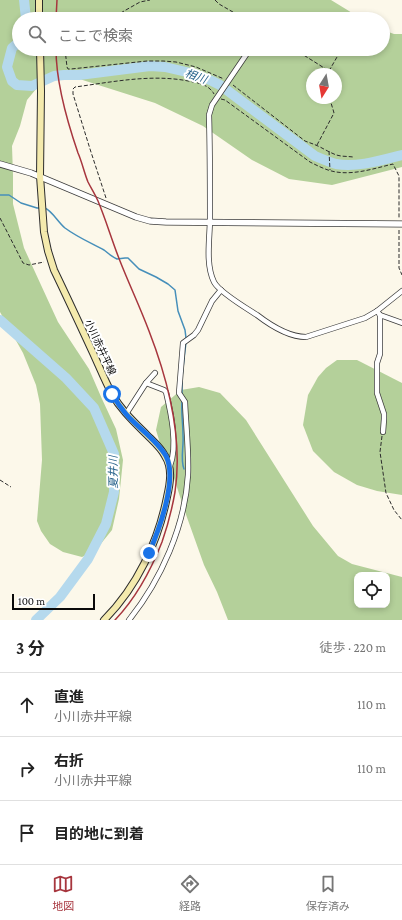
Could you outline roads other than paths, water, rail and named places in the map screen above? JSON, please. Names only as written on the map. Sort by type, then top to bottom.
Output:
[{"type":"main road","points":[[39,0],[39,12]]},
{"type":"main road","name":"小川赤井平線","points":[[40,56],[40,176],[42,209],[44,232],[54,270],[112,394],[126,414],[157,445],[165,455],[170,466]]},
{"type":"main road","points":[[104,620],[125,595],[140,572],[159,530],[169,487],[170,466]]},
{"type":"street","points":[[245,56],[212,105],[210,115],[209,259],[210,272],[214,283],[221,290],[268,323],[300,337],[306,337],[378,313],[402,291]]},
{"type":"street","points":[[0,164],[40,176],[136,217],[150,221],[402,224]]},
{"type":"street","points":[[129,620],[148,594],[164,564],[173,542],[186,493],[188,475],[185,402],[179,393],[183,342],[198,330],[212,301],[221,290]]},
{"type":"street","points":[[378,313],[402,323]]},
{"type":"street","points":[[378,313],[380,354],[377,363],[377,393],[384,414],[383,432]]},
{"type":"street","points":[[126,414],[146,383],[155,373]]},
{"type":"street","points":[[146,383],[166,392],[170,410],[174,453],[170,466]]},
{"type":"waterway","name":"相川","points":[[24,0],[25,12]]},
{"type":"waterway","name":"相川","points":[[12,48],[7,67],[12,81],[17,85],[32,86],[54,76],[79,75],[150,66],[165,67],[195,74],[220,85],[315,156],[336,164],[352,165],[369,163],[402,155]]},
{"type":"waterway","points":[[0,195],[9,195],[21,203],[41,208]]},
{"type":"waterway","points":[[45,208],[65,228],[74,234],[104,250],[117,259],[128,258],[139,269],[156,277],[175,290],[178,311],[185,330],[186,338]]},
{"type":"waterway","name":"夏井川","points":[[0,320],[66,378],[94,408],[114,454],[114,492],[106,524],[88,559],[60,597],[36,620]]},
{"type":"waterway","points":[[182,394],[182,377],[186,342]]},
{"type":"waterway","points":[[182,400],[182,461],[184,469]]},
{"type":"railway","points":[[56,12],[57,0]]},
{"type":"railway","points":[[56,56],[60,88],[70,128],[88,182],[98,201],[120,261],[146,322],[156,350],[168,390],[175,431],[177,451],[175,492],[170,517],[164,536],[153,563],[142,583],[130,602],[115,620]]}]
